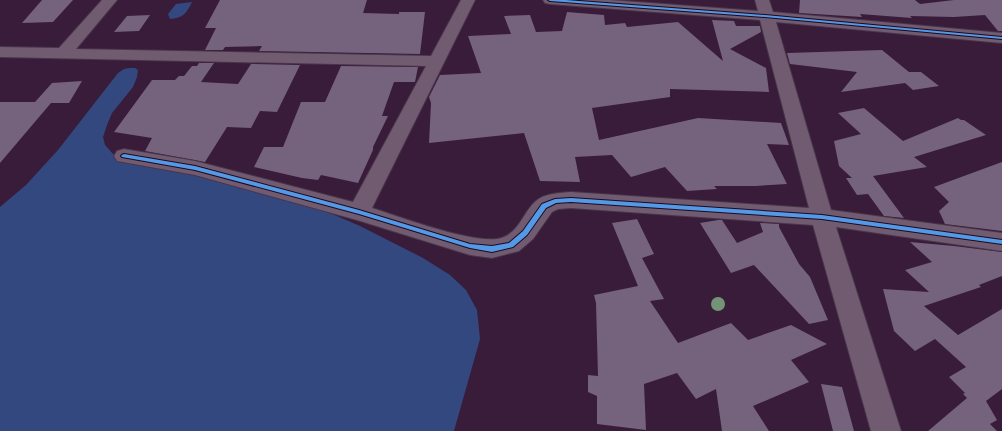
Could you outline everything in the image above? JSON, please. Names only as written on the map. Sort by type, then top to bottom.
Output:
[{"type":"street","points":[[64,53],[110,0]]},
{"type":"street","points":[[359,212],[435,61],[468,0]]},
{"type":"street","points":[[550,0],[764,8],[1002,38]]},
{"type":"street","points":[[764,8],[822,217],[886,431]]},
{"type":"street","points":[[0,52],[435,61]]},
{"type":"street","points":[[124,156],[194,168],[359,212],[470,246],[492,249],[510,245],[525,233],[544,206],[555,201],[586,201],[822,217],[1002,242]]},
{"type":"water","points":[[192,2],[184,15],[178,18],[170,19],[168,14],[176,4]]},
{"type":"water","points":[[129,68],[135,68],[138,70],[137,77],[133,87],[112,113],[103,137],[105,145],[113,154],[123,158],[164,165],[316,207],[360,226],[423,258],[450,275],[466,290],[477,310],[480,339],[454,431],[0,431],[0,207],[26,185],[58,150],[118,73]]},
{"type":"building","points":[[42,0],[73,0],[53,22],[22,23]]},
{"type":"building","points":[[220,0],[367,0],[363,13],[399,14],[399,12],[425,12],[420,54],[259,51],[262,46],[225,47],[223,50],[205,50],[216,28],[205,28]]},
{"type":"building","points":[[800,0],[915,0],[920,4],[954,0],[1002,0],[1002,31],[998,31],[985,15],[954,17],[910,16],[912,18],[860,14],[862,17],[799,13]]},
{"type":"building","points":[[567,12],[604,15],[605,25],[625,23],[627,27],[678,22],[723,61],[712,20],[734,21],[736,26],[760,26],[761,32],[730,49],[766,68],[769,92],[670,89],[670,97],[592,108],[599,140],[698,118],[781,123],[789,145],[767,144],[787,184],[714,186],[717,189],[687,191],[665,167],[631,177],[612,155],[575,157],[580,182],[540,181],[524,133],[429,143],[431,103],[429,97],[440,75],[481,73],[468,36],[511,34],[504,16],[530,15],[536,32],[562,31]]},
{"type":"building","points":[[150,15],[139,31],[114,32],[127,16]]},
{"type":"building","points":[[882,50],[909,72],[921,72],[939,86],[913,90],[905,83],[841,92],[857,72],[790,64],[787,53]]},
{"type":"building","points":[[199,63],[214,63],[201,82],[238,84],[251,64],[300,65],[277,112],[260,111],[251,128],[227,127],[205,162],[145,151],[152,138],[114,132],[152,80],[175,80],[179,76],[184,76],[192,66],[197,66]]},
{"type":"building","points":[[341,66],[418,67],[415,82],[394,82],[382,116],[388,116],[358,183],[321,175],[318,180],[302,178],[254,167],[264,147],[283,147],[301,102],[325,102]]},
{"type":"building","points":[[82,81],[69,103],[51,103],[0,163],[0,102],[35,102],[52,83]]},
{"type":"building","points":[[864,108],[903,141],[958,118],[964,120],[986,135],[914,157],[927,167],[873,176],[904,218],[884,216],[868,194],[857,195],[846,178],[852,178],[839,166],[834,141],[861,134],[838,113]]},
{"type":"building","points":[[1002,162],[1002,231],[945,224],[939,211],[949,202],[934,187]]},
{"type":"building","points":[[637,219],[654,254],[642,258],[664,299],[650,301],[678,343],[731,323],[748,340],[791,325],[827,344],[791,360],[809,382],[753,406],[769,431],[722,431],[716,389],[696,399],[677,373],[644,384],[646,430],[597,424],[597,396],[588,392],[588,375],[598,376],[596,303],[594,295],[638,286],[612,223]]},
{"type":"building","points":[[722,220],[737,243],[763,232],[760,223],[779,224],[779,227],[799,264],[810,277],[828,320],[809,324],[754,265],[731,273],[700,223]]},
{"type":"building","points":[[910,242],[1002,252],[1002,276],[979,285],[981,287],[924,306],[958,335],[1002,309],[1002,389],[986,401],[997,420],[990,424],[997,431],[928,431],[967,398],[963,394],[965,393],[949,377],[966,367],[935,339],[915,351],[894,331],[883,289],[929,292],[905,270],[932,262]]},
{"type":"building","points":[[821,384],[842,387],[854,431],[833,431]]},
{"type":"cycle path","points":[[550,0],[765,16],[1002,38]]},
{"type":"cycle path","points":[[124,156],[195,168],[359,212],[470,246],[492,249],[511,245],[525,233],[544,206],[555,201],[571,200],[822,217],[1002,242]]}]
